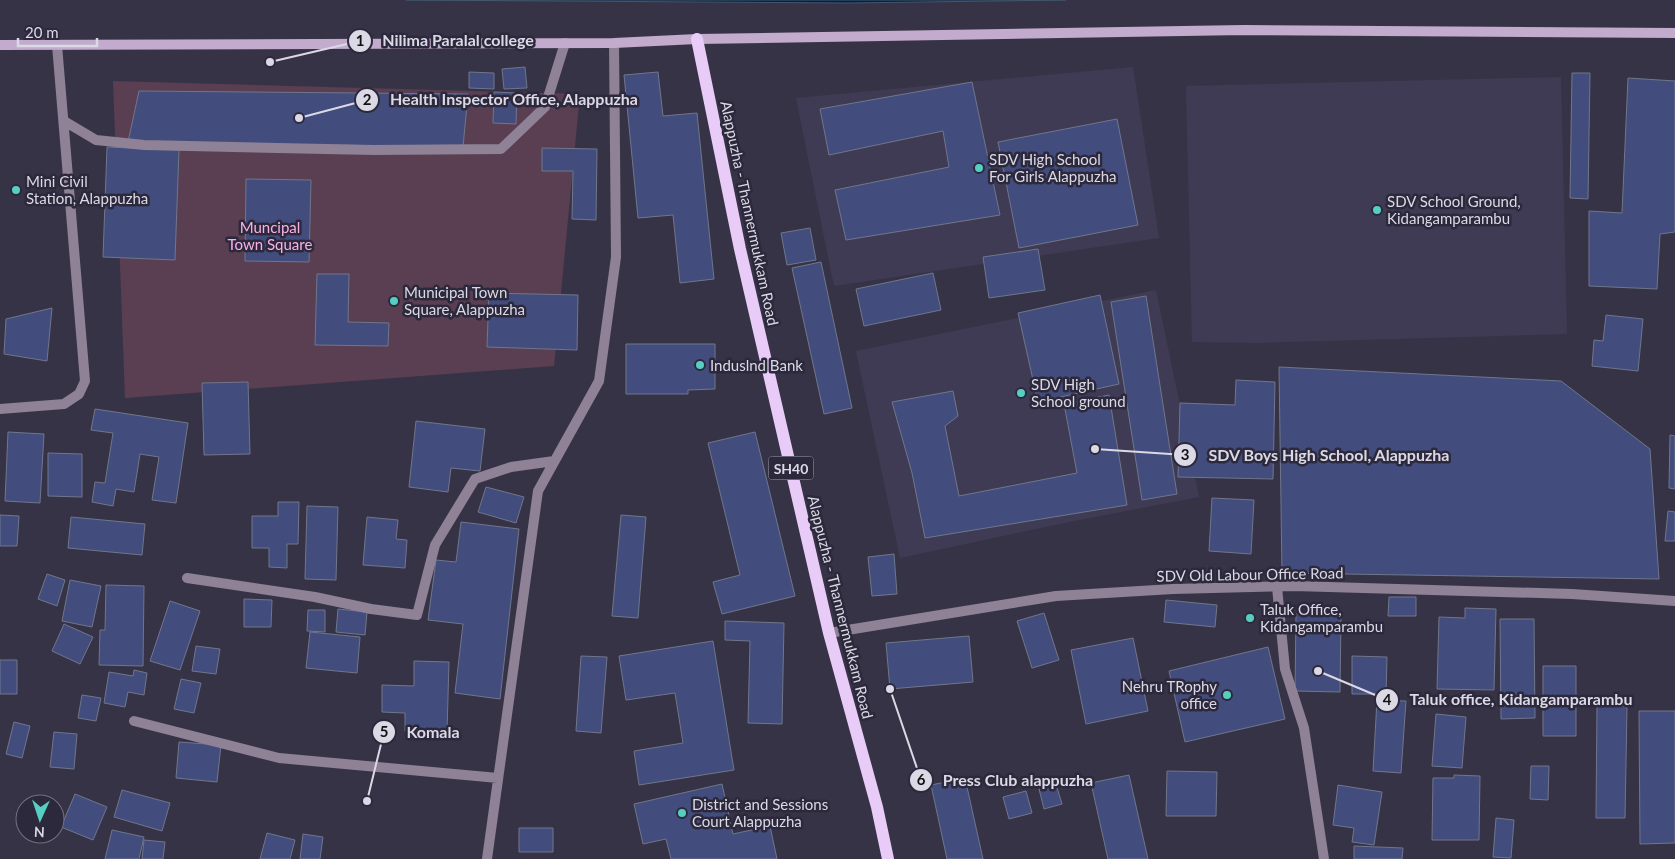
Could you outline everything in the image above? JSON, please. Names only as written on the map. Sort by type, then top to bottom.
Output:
[{"type":"main road","points":[[0,45],[565,43],[1244,30],[1675,33]]},
{"type":"main road","name":"Alappuzha - Thannermukkam Road","points":[[697,39],[740,250],[829,633],[876,807],[888,859]]},
{"type":"street","points":[[487,859],[538,491],[599,380],[616,257],[614,42]]},
{"type":"street","points":[[64,121],[96,140],[144,145],[374,150],[501,149],[545,107],[565,43]]},
{"type":"street","points":[[0,409],[64,404],[80,394],[85,381],[57,45]]},
{"type":"street","points":[[186,578],[315,597],[371,609],[417,615],[435,545],[475,479],[511,466],[554,460]]},
{"type":"street","points":[[1277,587],[1285,670],[1304,728],[1324,859]]},
{"type":"street","name":"SDV Old Labour Office Road","points":[[829,633],[1056,596],[1173,589],[1277,587],[1562,594],[1675,601]]},
{"type":"street","points":[[134,721],[279,758],[498,778]]},
{"type":"shaded area","name":"SDV High School For Girls Alappuzha","points":[[1133,67],[1159,238],[834,286],[796,98]]},
{"type":"shaded area","name":"SDV School Ground, Kidangamparambu","points":[[1561,77],[1567,334],[1257,343],[1192,342],[1186,86]]},
{"type":"shaded area","name":"SDV High School ground","points":[[1156,290],[1199,497],[900,558],[856,351]]},
{"type":"green space","name":"Muncipal Town Square","points":[[113,81],[580,94],[554,366],[125,398]]},
{"type":"water","points":[[406,0],[1066,0],[848,3]]},
{"type":"building","points":[[525,67],[527,88],[504,89],[502,69]]},
{"type":"building","points":[[469,72],[494,73],[494,89],[469,88]]},
{"type":"building","points":[[658,72],[663,116],[697,113],[714,279],[680,283],[673,215],[638,218],[624,75]]},
{"type":"building","points":[[1572,73],[1590,73],[1588,199],[1570,198]]},
{"type":"building","points":[[1628,78],[1675,81],[1675,232],[1660,234],[1657,289],[1589,286],[1589,211],[1622,213]]},
{"type":"building","points":[[972,82],[1000,215],[846,240],[835,190],[949,167],[943,131],[829,155],[820,109]]},
{"type":"building","points":[[139,91],[468,94],[463,147],[128,142]]},
{"type":"building","points":[[494,92],[517,93],[516,124],[493,123]]},
{"type":"building","points":[[1117,119],[1138,225],[1019,248],[998,142]]},
{"type":"building","points":[[107,147],[179,150],[175,260],[103,257]]},
{"type":"building","points":[[542,148],[597,149],[596,220],[572,219],[573,171],[542,171]]},
{"type":"building","points":[[246,179],[311,180],[309,262],[245,261]]},
{"type":"building","points":[[810,228],[816,260],[787,265],[781,233]]},
{"type":"building","points":[[1038,249],[1045,290],[989,298],[983,257]]},
{"type":"building","points":[[821,262],[852,408],[824,414],[792,268]]},
{"type":"building","points":[[933,273],[941,310],[864,326],[856,289]]},
{"type":"building","points":[[317,274],[349,274],[348,322],[389,323],[388,346],[315,345]]},
{"type":"building","points":[[489,293],[578,295],[577,350],[487,347]]},
{"type":"building","points":[[1100,295],[1119,384],[1038,402],[1018,313]]},
{"type":"building","points":[[1146,296],[1177,494],[1142,500],[1111,302]]},
{"type":"building","points":[[52,308],[47,361],[4,354],[6,319]]},
{"type":"building","points":[[1606,315],[1643,319],[1638,371],[1592,366],[1594,340],[1603,341]]},
{"type":"building","points":[[626,344],[715,344],[715,389],[688,390],[688,394],[626,394]]},
{"type":"building","points":[[1279,367],[1561,381],[1650,449],[1659,579],[1282,573]]},
{"type":"building","points":[[1236,380],[1275,382],[1273,479],[1178,477],[1180,403],[1235,405]]},
{"type":"building","points":[[248,382],[250,454],[204,455],[202,383]]},
{"type":"building","points":[[953,391],[958,416],[945,426],[959,496],[1077,473],[1064,404],[1109,395],[1127,505],[925,538],[912,473],[892,402]]},
{"type":"building","points":[[95,409],[188,423],[176,503],[152,500],[159,457],[140,454],[134,492],[116,489],[113,506],[92,502],[95,482],[105,483],[113,433],[91,430]]},
{"type":"building","points":[[416,421],[485,429],[480,471],[451,468],[448,492],[409,487]]},
{"type":"building","points":[[8,432],[44,434],[40,503],[5,501]]},
{"type":"building","points":[[755,432],[795,596],[722,614],[713,582],[740,575],[708,443]]},
{"type":"building","points":[[1670,435],[1675,436],[1675,489],[1669,488]]},
{"type":"building","points":[[48,453],[82,454],[82,497],[48,496]]},
{"type":"building","points":[[486,487],[524,497],[516,523],[478,512]]},
{"type":"building","points":[[1212,498],[1254,500],[1251,554],[1209,551]]},
{"type":"building","points":[[278,502],[299,502],[298,544],[287,544],[287,568],[269,567],[269,548],[252,548],[252,516],[278,516]]},
{"type":"building","points":[[307,506],[338,507],[336,580],[305,579]]},
{"type":"building","points":[[1668,511],[1675,512],[1675,541],[1665,541]]},
{"type":"building","points":[[0,515],[19,516],[17,546],[0,546]]},
{"type":"building","points":[[621,515],[646,517],[638,618],[612,616]]},
{"type":"building","points":[[71,517],[145,524],[142,555],[68,548]]},
{"type":"building","points":[[367,517],[398,520],[396,539],[407,540],[405,568],[363,565]]},
{"type":"building","points":[[461,522],[519,529],[500,699],[455,693],[463,624],[428,620],[436,560],[456,562]]},
{"type":"building","points":[[894,554],[897,594],[872,596],[868,557]]},
{"type":"building","points":[[47,574],[65,580],[57,606],[38,599]]},
{"type":"building","points":[[70,580],[101,586],[92,627],[62,621]]},
{"type":"building","points":[[106,585],[144,586],[143,666],[99,665],[100,630],[105,630]]},
{"type":"building","points":[[1389,597],[1416,597],[1416,616],[1388,616]]},
{"type":"building","points":[[244,599],[272,600],[271,627],[244,627]]},
{"type":"building","points":[[1166,600],[1217,605],[1215,627],[1164,622]]},
{"type":"building","points":[[170,601],[200,611],[180,670],[150,661]]},
{"type":"building","points":[[1465,608],[1496,609],[1494,690],[1437,689],[1439,617],[1465,618]]},
{"type":"building","points":[[338,609],[367,612],[365,635],[336,632]]},
{"type":"building","points":[[308,610],[325,610],[325,632],[307,631]]},
{"type":"building","points":[[1044,613],[1059,660],[1032,668],[1017,621]]},
{"type":"building","name":"Taluk Office, Kidangamparambu","points":[[1296,614],[1341,615],[1340,692],[1295,691]]},
{"type":"building","points":[[1500,619],[1534,619],[1535,718],[1501,719]]},
{"type":"building","points":[[725,621],[784,623],[782,724],[748,723],[750,641],[725,640]]},
{"type":"building","points":[[64,624],[93,637],[80,664],[52,651]]},
{"type":"building","points":[[310,632],[360,637],[357,673],[306,668]]},
{"type":"building","points":[[969,636],[973,682],[890,689],[886,643]]},
{"type":"building","points":[[1133,638],[1148,711],[1086,724],[1071,650]]},
{"type":"building","points":[[713,641],[734,770],[639,785],[634,751],[683,743],[675,693],[626,700],[619,656]]},
{"type":"building","points":[[196,646],[220,649],[216,674],[192,671]]},
{"type":"building","name":"Nehru TRophy office","points":[[1268,647],[1285,719],[1185,742],[1169,671]]},
{"type":"building","points":[[581,656],[607,657],[601,733],[576,731]]},
{"type":"building","points":[[1352,656],[1387,657],[1386,694],[1352,694]]},
{"type":"building","points":[[0,660],[17,660],[17,694],[0,694]]},
{"type":"building","points":[[414,661],[449,662],[447,732],[405,731],[405,713],[382,712],[382,685],[414,686]]},
{"type":"building","points":[[1543,666],[1576,666],[1576,736],[1543,736]]},
{"type":"building","points":[[134,670],[147,673],[144,695],[128,692],[125,707],[104,703],[109,672],[133,676]]},
{"type":"building","points":[[181,679],[201,683],[194,713],[174,709]]},
{"type":"building","points":[[82,695],[101,698],[96,721],[78,718]]},
{"type":"building","points":[[1377,700],[1406,701],[1401,773],[1373,771]]},
{"type":"building","points":[[1597,705],[1627,706],[1625,818],[1596,818]]},
{"type":"building","points":[[1639,711],[1675,711],[1675,843],[1640,844]]},
{"type":"building","points":[[1436,714],[1466,717],[1462,768],[1432,766]]},
{"type":"building","points":[[14,722],[30,726],[22,758],[6,754]]},
{"type":"building","points":[[54,732],[77,734],[74,769],[50,767]]},
{"type":"building","points":[[179,742],[221,745],[217,782],[176,778]]},
{"type":"building","points":[[1531,766],[1549,766],[1548,800],[1530,799]]},
{"type":"building","points":[[1167,771],[1217,772],[1216,816],[1166,816]]},
{"type":"building","points":[[1129,775],[1148,859],[1108,859],[1091,783]]},
{"type":"building","points":[[1454,775],[1480,776],[1479,840],[1432,840],[1433,778],[1454,778]]},
{"type":"building","points":[[965,778],[983,859],[947,859],[931,785]]},
{"type":"building","name":"District and Sessions Court Alappuzha","points":[[722,784],[733,834],[770,826],[777,859],[671,859],[666,839],[643,844],[634,804]]},
{"type":"building","points":[[1056,784],[1062,804],[1044,809],[1039,789]]},
{"type":"building","points":[[1338,785],[1382,792],[1374,845],[1352,842],[1354,828],[1333,825]]},
{"type":"building","points":[[122,790],[170,803],[162,831],[114,817]]},
{"type":"building","points":[[1026,791],[1032,813],[1009,819],[1003,797]]},
{"type":"building","points":[[75,794],[107,807],[93,840],[65,829],[65,818]]},
{"type":"building","points":[[1496,818],[1514,820],[1511,858],[1493,857]]},
{"type":"building","points":[[519,828],[553,828],[553,852],[519,852]]},
{"type":"building","points":[[112,830],[144,837],[139,859],[105,859]]},
{"type":"building","points":[[267,833],[295,840],[290,859],[260,859]]},
{"type":"building","points":[[303,834],[323,837],[320,859],[300,859]]},
{"type":"building","points":[[144,840],[165,842],[163,859],[142,859]]},
{"type":"building","points":[[1354,846],[1403,848],[1402,859],[1354,859]]},
{"type":"place","name":"Nilima Paralal college","points":[[270,62]]},
{"type":"place","name":"Health Inspector Office, Alappuzha","points":[[299,118]]},
{"type":"place","name":"SDV High School For Girls Alappuzha","points":[[979,168]]},
{"type":"place","name":"Mini Civil Station, Alappuzha","points":[[16,190]]},
{"type":"place","name":"SDV School Ground, Kidangamparambu","points":[[1377,210]]},
{"type":"place","name":"Municipal Town Square, Alappuzha","points":[[394,301]]},
{"type":"place","name":"Induslnd Bank","points":[[700,365]]},
{"type":"place","name":"SDV High School ground","points":[[1021,393]]},
{"type":"place","name":"SDV Boys High School, Alappuzha","points":[[1095,449]]},
{"type":"place","name":"Taluk Office, Kidangamparambu","points":[[1250,618]]},
{"type":"place","name":"Taluk office, Kidangamparambu","points":[[1318,671]]},
{"type":"place","name":"Press Club alappuzha","points":[[890,689]]},
{"type":"place","name":"Nehru TRophy office","points":[[1227,695]]},
{"type":"place","name":"Komala","points":[[367,801]]},
{"type":"place","name":"District and Sessions Court Alappuzha","points":[[682,813]]}]
